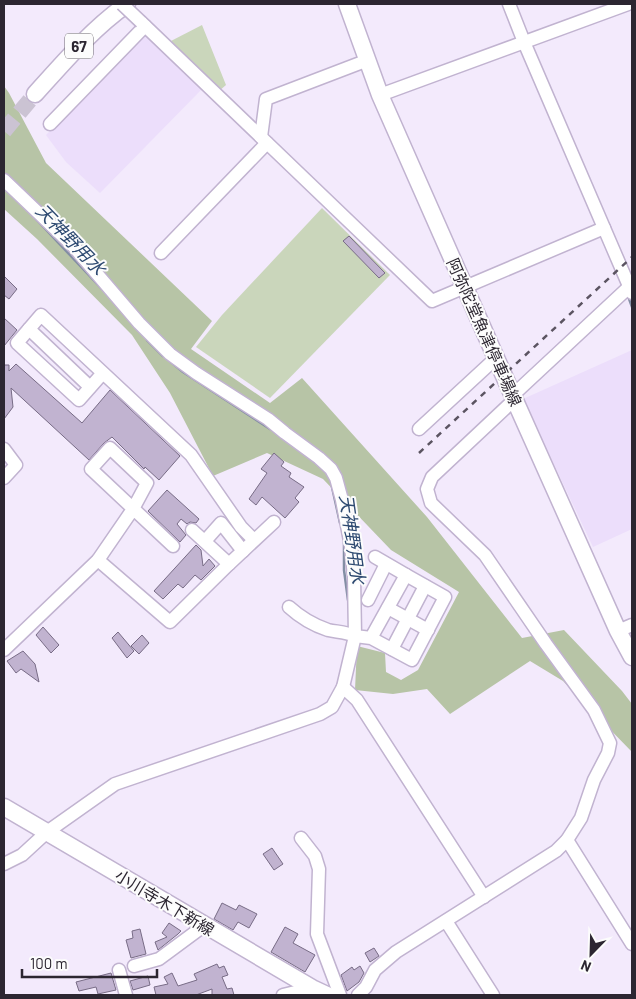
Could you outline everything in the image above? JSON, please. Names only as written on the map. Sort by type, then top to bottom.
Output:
[{"type":"main road","name":"67","points":[[35,94],[76,49],[107,19],[127,4]]},
{"type":"main road","name":"阿弥陀堂魚津停車場線","points":[[348,4],[380,95],[513,397],[625,628],[632,657]]},
{"type":"main road","name":"小川寺木下新線","points":[[4,807],[327,995]]},
{"type":"street","points":[[122,4],[432,301],[604,228]]},
{"type":"street","points":[[358,995],[366,987],[375,970],[396,952],[556,851],[567,840],[581,818],[594,780],[608,753],[610,743],[594,710],[546,644],[485,554],[431,503],[427,488],[432,477],[444,464],[513,397],[631,290],[509,4]]},
{"type":"street","points":[[380,95],[628,4]]},
{"type":"street","points":[[50,124],[143,24]]},
{"type":"street","points":[[161,253],[264,140],[266,99],[368,60]]},
{"type":"street","points":[[4,180],[74,247],[139,323],[170,354],[268,419],[331,469],[336,478],[342,500],[351,546],[354,576],[355,636],[343,687],[332,707],[320,714],[114,784],[47,832],[22,855],[4,864]]},
{"type":"street","points":[[102,374],[79,400],[17,343],[41,315],[102,374],[191,455],[241,527],[254,540]]},
{"type":"street","points":[[28,329],[90,387]]},
{"type":"street","points":[[419,429],[496,358]]},
{"type":"street","points":[[4,650],[98,560],[133,509],[147,483],[110,448],[91,469],[133,509],[173,546]]},
{"type":"street","points":[[4,449],[16,465],[4,478]]},
{"type":"street","points":[[98,560],[170,622],[274,522]]},
{"type":"street","points":[[205,541],[221,523],[243,551]]},
{"type":"street","points":[[192,530],[229,564]]},
{"type":"street","points":[[290,607],[300,617],[312,624],[329,630],[371,638],[412,660],[445,597],[375,557]]},
{"type":"street","points":[[368,600],[386,564]]},
{"type":"street","points":[[371,638],[406,575]]},
{"type":"street","points":[[392,649],[425,586]]},
{"type":"street","points":[[388,608],[428,630]]},
{"type":"street","points":[[4,640],[18,635]]},
{"type":"street","points":[[343,687],[357,700],[484,897]]},
{"type":"street","points":[[301,838],[315,856],[319,869],[317,934],[340,995]]},
{"type":"street","points":[[567,840],[632,944]]},
{"type":"street","points":[[446,921],[494,995]]},
{"type":"street","points":[[134,966],[159,959],[205,925]]},
{"type":"street","points":[[119,970],[126,995]]},
{"type":"street","points":[[284,995],[312,988]]},
{"type":"shaded area","points":[[144,35],[201,90],[100,193],[66,162],[46,135]]},
{"type":"shaded area","points":[[632,350],[632,529],[593,547],[523,399]]},
{"type":"green space","points":[[202,25],[226,85],[219,91],[169,42]]},
{"type":"green space","points":[[4,86],[46,163],[212,321],[191,349],[270,403],[302,378],[427,517],[522,638],[564,630],[622,691],[632,704],[632,752],[563,681],[530,661],[450,714],[427,689],[393,694],[355,690],[357,646],[385,653],[386,672],[401,680],[418,670],[459,592],[391,550],[323,479],[267,453],[213,476],[170,393],[132,335],[37,239],[4,209]]},
{"type":"green space","points":[[322,208],[390,275],[270,398],[196,347],[222,315]]},
{"type":"building","points":[[349,236],[385,273],[379,278],[343,241]]},
{"type":"building","points":[[4,276],[17,289],[9,299],[4,295]]},
{"type":"building","points":[[4,318],[17,330],[4,346]]},
{"type":"building","points":[[16,364],[82,423],[110,390],[180,456],[159,480],[145,467],[144,469],[112,437],[89,460],[11,388],[13,407],[4,419],[4,365],[9,365],[9,371]]},
{"type":"building","points":[[274,453],[284,462],[281,466],[291,473],[289,477],[304,487],[295,498],[299,502],[285,518],[262,497],[256,505],[249,499],[267,473],[261,469]]},
{"type":"building","points":[[167,490],[199,519],[196,523],[190,522],[187,524],[181,519],[177,524],[186,535],[180,542],[148,511]]},
{"type":"building","points":[[196,545],[201,550],[203,566],[209,559],[215,566],[201,580],[195,575],[183,588],[178,584],[163,599],[154,591]]},
{"type":"building","points":[[43,627],[59,645],[51,653],[36,635]]},
{"type":"building","points":[[118,632],[134,651],[127,658],[112,638]]},
{"type":"building","points":[[142,635],[149,643],[139,654],[131,646]]},
{"type":"building","points":[[23,651],[35,664],[39,682],[21,669],[16,673],[7,661]]},
{"type":"building","points":[[272,848],[283,864],[274,870],[263,854]]},
{"type":"building","points":[[222,903],[236,910],[239,905],[257,914],[249,928],[238,922],[233,930],[214,919]]},
{"type":"building","points":[[169,923],[181,931],[158,950],[155,942],[167,937],[162,933]]},
{"type":"building","points":[[285,927],[298,934],[293,943],[315,955],[305,972],[271,952]]},
{"type":"building","points":[[140,929],[146,954],[131,958],[126,940],[133,938],[132,931]]},
{"type":"building","points":[[374,948],[379,956],[370,962],[365,953]]},
{"type":"building","points":[[217,964],[219,968],[224,966],[228,975],[222,977],[227,989],[232,988],[234,995],[212,995],[212,989],[196,995],[156,995],[154,987],[168,984],[164,977],[172,973],[178,986],[197,980],[194,974]]},
{"type":"building","points":[[360,966],[364,973],[359,982],[347,991],[341,975],[352,967],[354,970]]},
{"type":"building","points":[[111,973],[116,990],[98,994],[96,987],[79,991],[76,982]]},
{"type":"building","points":[[148,976],[150,985],[133,990],[130,981]]},
{"type":"waterway","name":"天神野用水","points":[[36,219],[102,289]]},
{"type":"waterway","points":[[628,296],[632,307]]},
{"type":"waterway","name":"天神野用水","points":[[147,340],[163,356]]},
{"type":"waterway","name":"天神野用水","points":[[171,362],[183,372],[270,429]]},
{"type":"waterway","name":"天神野用水","points":[[332,487],[340,523]]},
{"type":"waterway","name":"天神野用水","points":[[344,541],[344,570],[348,600]]},
{"type":"tunnel","points":[[4,131],[35,94]]},
{"type":"railway","points":[[419,453],[632,257]]}]
